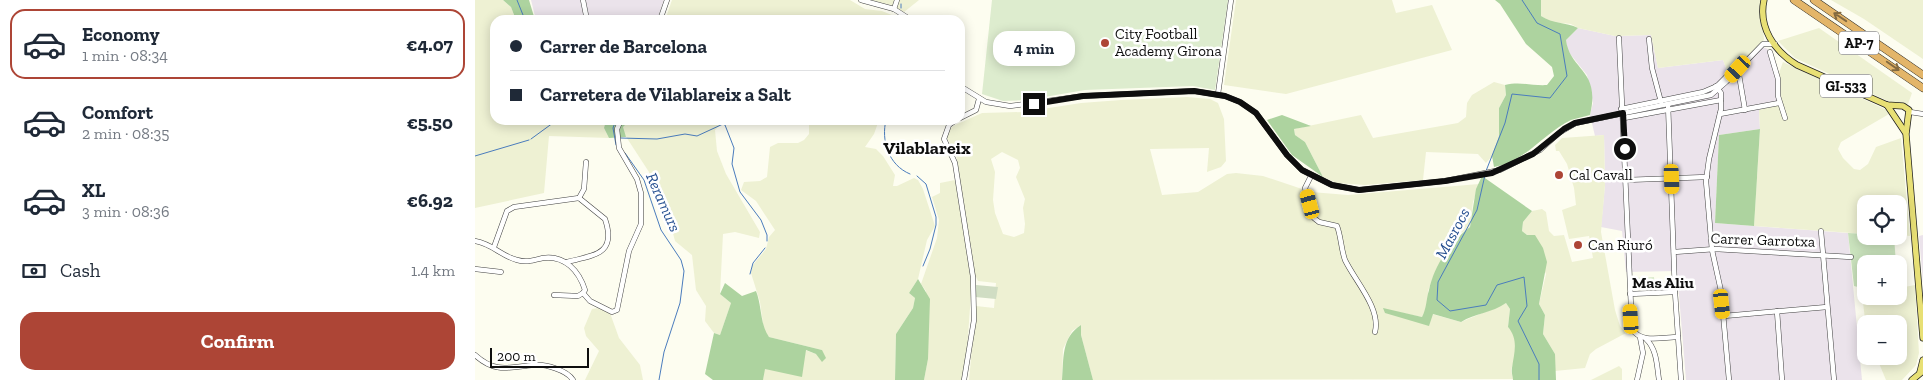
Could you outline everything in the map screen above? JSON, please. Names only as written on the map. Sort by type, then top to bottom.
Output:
[{"type":"highway","name":"AP-7","points":[[1794,0],[1923,88]]},
{"type":"highway","name":"AP-7","points":[[1814,0],[1923,75]]},
{"type":"main road","name":"GI-533","points":[[1764,2],[1765,26],[1773,43],[1792,60],[1887,105],[1907,107],[1909,112],[1906,120],[1906,134],[1923,338]]},
{"type":"main road","name":"GI-533","points":[[1764,2],[1770,29],[1777,43],[1792,60]]},
{"type":"main road","name":"GI-533","points":[[1887,105],[1906,134]]},
{"type":"main road","points":[[1894,113],[1899,106]]},
{"type":"main road","points":[[1898,120],[1906,120]]},
{"type":"main road","points":[[1912,380],[1921,372],[1923,360]]},
{"type":"street","points":[[583,0],[586,15]]},
{"type":"street","points":[[662,15],[667,0]]},
{"type":"street","points":[[861,0],[894,9],[903,15]]},
{"type":"street","points":[[894,9],[897,0]]},
{"type":"street","points":[[1218,94],[1231,0]]},
{"type":"street","points":[[1661,103],[1668,106],[1713,94],[1719,90],[1761,46],[1766,37],[1762,21],[1764,2]]},
{"type":"street","points":[[1619,38],[1632,329],[1640,337],[1646,339],[1678,337]]},
{"type":"street","points":[[1649,39],[1651,68],[1661,103]]},
{"type":"street","points":[[1761,46],[1773,43]]},
{"type":"street","points":[[1761,46],[1773,47],[1785,59],[1792,60]]},
{"type":"street","points":[[1771,52],[1778,79],[1779,103],[1785,118]]},
{"type":"street","points":[[1738,69],[1745,110]]},
{"type":"street","points":[[1729,380],[1719,276],[1712,250],[1707,177],[1720,114],[1721,100],[1719,90],[1727,76],[1730,79]]},
{"type":"street","points":[[965,89],[979,99],[1001,106],[1017,106],[1083,96],[1118,94],[1194,91],[1218,94],[1240,102],[1256,113],[1287,155],[1311,176],[1332,185],[1363,190],[1445,181],[1500,170],[1533,154],[1564,129],[1575,123],[1703,92],[1719,90]]},
{"type":"street","points":[[1713,94],[1721,100]]},
{"type":"street","points":[[965,116],[976,110],[979,99]]},
{"type":"street","points":[[1622,113],[1721,100]]},
{"type":"street","points":[[1720,114],[1779,103]]},
{"type":"street","points":[[1668,106],[1675,292],[1681,380]]},
{"type":"street","points":[[1909,112],[1923,114]]},
{"type":"street","points":[[583,293],[590,301],[612,312],[619,306],[629,251],[641,224],[639,186],[633,171],[622,154],[618,142],[617,129],[619,125]]},
{"type":"street","points":[[949,125],[944,139],[955,163],[973,276],[974,320],[964,380]]},
{"type":"street","points":[[579,198],[585,189],[585,162]]},
{"type":"street","points":[[1311,176],[1305,188],[1314,218],[1319,222],[1337,226],[1345,259],[1372,309],[1376,322],[1375,332]]},
{"type":"street","points":[[1626,180],[1707,177]]},
{"type":"street","points":[[475,241],[494,246],[515,260],[522,262],[549,258],[567,262],[599,254],[606,248],[609,239],[605,219],[579,198],[514,207],[507,211],[494,246]]},
{"type":"street","points":[[1821,231],[1834,380]]},
{"type":"street","name":"Carrer Garrotxa","points":[[1674,252],[1715,249],[1851,257]]},
{"type":"street","points":[[554,295],[578,296],[585,290],[581,279],[567,262]]},
{"type":"street","points":[[475,269],[501,272]]},
{"type":"street","points":[[1630,294],[1675,292]]},
{"type":"street","points":[[1723,316],[1827,307]]},
{"type":"street","points":[[1777,311],[1782,380]]},
{"type":"street","points":[[1637,380],[1643,353],[1640,337]]},
{"type":"street","points":[[1646,339],[1650,343],[1656,358],[1659,380]]},
{"type":"street","points":[[475,355],[485,363],[503,368],[533,365],[547,366],[567,374],[573,380]]},
{"type":"shaded area","points":[[531,0],[664,0],[659,15],[535,15]]},
{"type":"shaded area","points":[[1578,28],[1615,36],[1651,35],[1658,68],[1723,60],[1729,76],[1758,45],[1768,49],[1780,83],[1781,104],[1759,110],[1760,129],[1719,135],[1715,223],[1848,233],[1857,328],[1857,365],[1861,365],[1862,380],[1686,380],[1677,271],[1626,272],[1622,231],[1601,227],[1605,185],[1604,135],[1595,136],[1590,115],[1593,103],[1587,75],[1567,50],[1566,40]]},
{"type":"shaded area","points":[[1923,235],[1923,283],[1919,236]]},
{"type":"green space","points":[[475,0],[503,0],[511,7],[514,15],[490,15],[490,125],[605,125],[604,128],[609,138],[549,136],[544,193],[475,208]]},
{"type":"green space","points":[[503,0],[529,0],[534,15],[514,15],[511,7]]},
{"type":"green space","points":[[672,0],[850,0],[865,9],[882,11],[892,15],[667,15]]},
{"type":"green space","points":[[871,0],[919,0],[904,12],[891,5]]},
{"type":"green space","name":"City Football Academy Girona","points":[[992,0],[1228,0],[1215,90],[1193,86],[1085,90],[1027,100],[1003,101],[982,94]]},
{"type":"green space","points":[[1236,0],[1392,0],[1396,13],[1432,5],[1452,50],[1286,94],[1224,85]]},
{"type":"green space","points":[[1495,0],[1541,0],[1541,16],[1578,28],[1566,40],[1573,58],[1588,79],[1592,100],[1590,115],[1561,125],[1525,154],[1515,160],[1494,167],[1492,156],[1499,136],[1499,108],[1506,95],[1505,85],[1516,83],[1547,85],[1554,76],[1552,67],[1526,44],[1500,4]]},
{"type":"green space","points":[[1541,0],[1761,0],[1764,40],[1729,76],[1723,60],[1658,68],[1651,35],[1615,36],[1578,28],[1571,24],[1551,22],[1541,16]]},
{"type":"green space","points":[[1831,0],[1923,0],[1923,59],[1864,19]]},
{"type":"green space","points":[[1819,28],[1912,93],[1908,104],[1892,103],[1795,58],[1778,41]]},
{"type":"green space","points":[[1783,62],[1887,110],[1889,114],[1841,142],[1838,149],[1843,158],[1854,169],[1860,170],[1868,164],[1876,147],[1901,138],[1906,195],[1857,195],[1857,233],[1754,226],[1760,129],[1759,110],[1781,104],[1779,73]]},
{"type":"green space","points":[[1494,82],[1505,85],[1506,95],[1499,108],[1499,136],[1492,156],[1486,163],[1478,154],[1426,152],[1423,180],[1365,185],[1337,183],[1323,177],[1305,142],[1295,135],[1294,129],[1361,115],[1373,138],[1458,123],[1466,117],[1467,103],[1472,95]]},
{"type":"green space","points":[[1187,97],[1210,99],[1218,103],[1224,119],[1226,161],[1221,167],[1207,172],[1209,148],[1150,149],[1162,195],[1198,192],[1227,174],[1236,173],[1263,176],[1311,192],[1348,195],[1479,184],[1473,202],[1470,227],[1459,235],[1445,253],[1433,277],[1428,291],[1428,305],[1422,317],[1383,309],[1429,325],[1432,314],[1461,322],[1506,303],[1510,309],[1508,327],[1515,335],[1516,355],[1511,370],[1513,379],[1093,380],[1081,335],[1081,325],[1072,331],[1063,349],[1062,380],[969,380],[976,306],[994,308],[996,283],[978,281],[975,275],[956,154],[947,138],[947,133],[953,126],[965,125],[965,121],[982,113],[1023,112],[1081,103]],"holes":[[[1002,152],[1018,160],[1020,168],[1016,177],[1025,199],[1023,208],[1025,224],[1024,233],[1014,237],[1003,234],[995,213],[993,200],[995,172],[991,159]]]},
{"type":"green space","points":[[1282,115],[1311,126],[1294,129],[1295,135],[1305,142],[1323,177],[1292,155],[1267,120]]},
{"type":"green space","points":[[605,125],[625,125],[623,127],[626,137],[609,138],[604,128]]},
{"type":"green space","points":[[625,125],[720,125],[715,130],[717,151],[726,174],[760,232],[759,238],[735,232],[723,234],[720,294],[731,303],[720,335],[714,333],[705,321],[706,306],[696,290],[692,255],[675,241],[662,191],[652,182],[649,172],[623,132]]},
{"type":"green space","points":[[809,125],[877,125],[874,134],[865,147],[876,149],[883,156],[895,175],[893,186],[914,178],[918,180],[923,189],[935,226],[927,240],[918,279],[909,293],[915,298],[913,308],[896,334],[895,380],[763,380],[764,369],[805,357],[805,350],[816,354],[822,350],[769,337],[764,331],[760,302],[751,273],[752,266],[766,249],[769,237],[775,230],[756,201],[741,190],[744,182],[760,181],[767,177],[770,147],[778,143],[798,143],[809,134]]},
{"type":"green space","points":[[1760,129],[1754,226],[1715,223],[1719,135]]},
{"type":"green space","points":[[1604,135],[1605,185],[1601,232],[1615,310],[1620,326],[1626,333],[1590,354],[1585,368],[1555,371],[1555,354],[1543,334],[1545,315],[1539,304],[1546,274],[1527,235],[1522,231],[1523,222],[1532,211],[1542,209],[1546,212],[1549,231],[1554,236],[1564,235],[1572,262],[1593,258],[1589,236],[1569,239],[1562,210],[1576,205],[1574,188],[1567,164],[1559,151],[1556,151],[1555,145],[1562,138]]},
{"type":"green space","points":[[1482,176],[1532,211],[1523,222],[1522,231],[1527,235],[1535,235],[1543,248],[1547,262],[1539,304],[1545,315],[1543,334],[1555,354],[1556,380],[1513,380],[1512,370],[1515,342],[1508,327],[1510,309],[1506,303],[1461,322],[1433,314],[1429,326],[1385,313],[1383,308],[1422,317],[1431,281],[1439,263],[1456,240],[1470,227],[1476,189]]},
{"type":"green space","points":[[955,180],[972,280],[966,364],[962,380],[924,380],[928,359],[926,291],[921,284],[937,238],[939,220],[932,197],[940,193],[940,183]]},
{"type":"green space","points":[[1907,203],[1910,236],[1907,236]]},
{"type":"green space","points":[[1848,233],[1857,234],[1857,245],[1895,245],[1895,255],[1857,255],[1857,287],[1854,286]]},
{"type":"green space","points":[[1654,277],[1655,288],[1635,289],[1634,278]]},
{"type":"green space","points":[[918,279],[930,299],[928,359],[924,380],[895,380],[896,334],[913,308],[915,298],[909,293]]},
{"type":"green space","points":[[725,283],[742,296],[756,291],[764,327],[769,337],[822,350],[826,358],[822,362],[816,354],[806,350],[802,377],[765,369],[763,380],[713,380],[705,374],[714,333],[720,335],[731,303],[720,294]]},
{"type":"green space","points":[[976,285],[998,287],[996,299],[975,297]]},
{"type":"green space","points":[[1915,285],[1919,353],[1916,365],[1902,380],[1886,380],[1880,365],[1907,365],[1907,315],[1864,315],[1863,305],[1907,305],[1907,286]]},
{"type":"green space","points":[[598,308],[610,313],[619,338],[640,365],[643,380],[585,380],[599,351],[586,336],[584,328],[592,309]]},
{"type":"green space","points":[[1081,325],[1081,335],[1093,380],[1062,380],[1067,342]]},
{"type":"green space","points":[[1619,366],[1622,369],[1622,380],[1591,380]]},
{"type":"waterway","name":"Reramurs","points":[[517,0],[523,15]]},
{"type":"waterway","name":"Masrocs","points":[[1486,171],[1505,123],[1512,94],[1550,98],[1567,76],[1560,34],[1537,23],[1522,0]]},
{"type":"waterway","points":[[531,139],[550,125]]},
{"type":"waterway","name":"Reramurs","points":[[614,125],[616,145]]},
{"type":"waterway","points":[[620,138],[657,139],[685,134],[697,136],[721,125]]},
{"type":"waterway","points":[[725,125],[734,148],[732,164],[740,192],[761,220],[767,235],[767,241]]},
{"type":"waterway","points":[[885,125],[886,144],[891,158],[896,165],[910,174]]},
{"type":"waterway","points":[[475,156],[529,140]]},
{"type":"waterway","name":"Reramurs","points":[[625,153],[644,180],[661,230],[681,260],[684,271],[680,303],[664,352],[659,380]]},
{"type":"waterway","name":"Masrocs","points":[[1485,175],[1477,210],[1438,282],[1437,300],[1450,311],[1486,305],[1497,285],[1524,277],[1527,306],[1518,321],[1539,364],[1539,380]]},
{"type":"waterway","points":[[917,176],[926,184],[936,217],[930,249],[923,266]]},
{"type":"waterway","points":[[750,274],[753,263],[765,248]]},
{"type":"place","name":"City Football Academy Girona","points":[[1105,43]]},
{"type":"place","name":"Cal Cavall","points":[[1559,175]]},
{"type":"place","name":"Can Riuró","points":[[1578,245]]},
{"type":"district","name":"Vilablareix","points":[[927,148]]},
{"type":"district","name":"Mas Aliu","points":[[1663,282]]},
{"type":"route","points":[[1034,104],[1083,96],[1194,91],[1225,96],[1240,102],[1256,113],[1287,155],[1302,170],[1318,180],[1332,185],[1363,190],[1445,181],[1492,173],[1540,150],[1564,129],[1575,123],[1623,113],[1625,149]]}]
